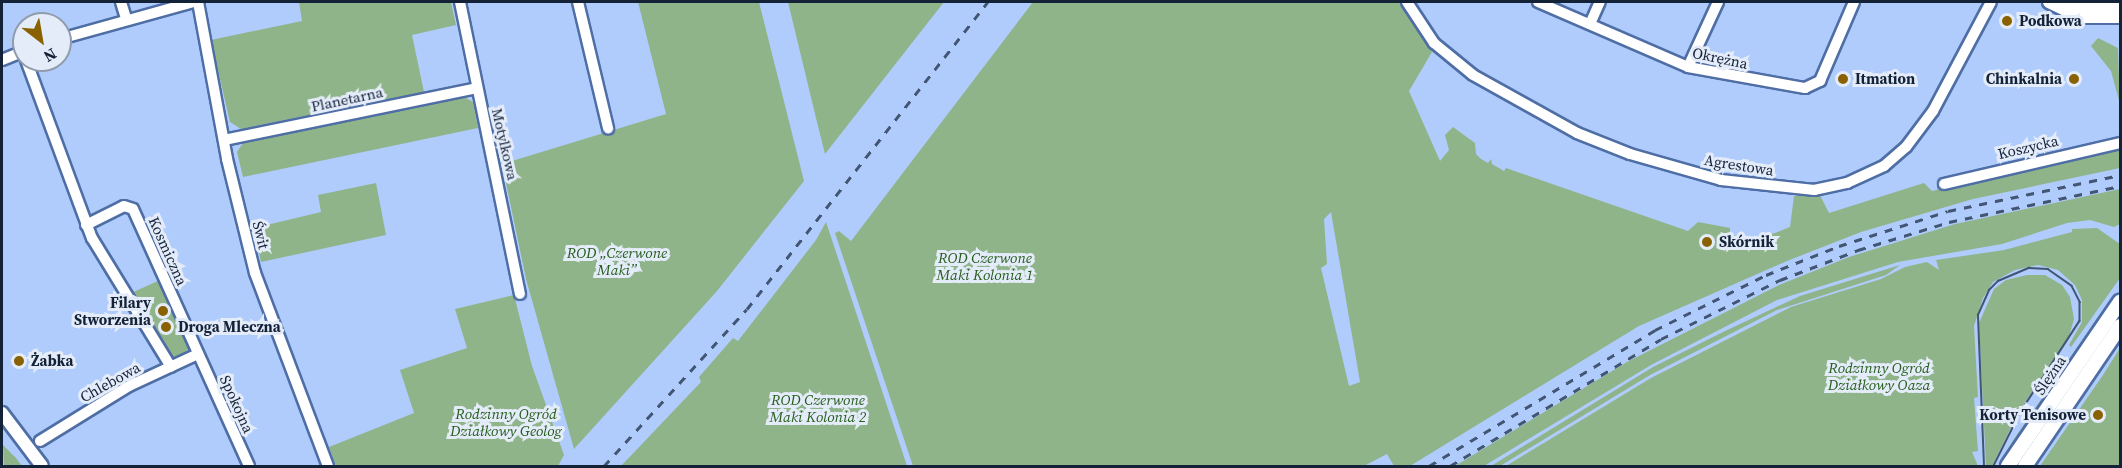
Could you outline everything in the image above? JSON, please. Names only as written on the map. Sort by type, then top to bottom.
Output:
[{"type":"main road","name":"Ślężna","points":[[2008,466],[2121,302]]},
{"type":"main road","name":"Ślężna","points":[[2025,466],[2121,326]]},
{"type":"street","points":[[121,2],[126,18]]},
{"type":"street","points":[[72,35],[126,18],[193,2]]},
{"type":"street","name":"Świt","points":[[198,2],[224,140],[255,273],[328,466]]},
{"type":"street","name":"Motylkowa","points":[[460,2],[520,294]]},
{"type":"street","points":[[578,2],[608,128]]},
{"type":"street","name":"Agrestowa","points":[[1407,2],[1434,43],[1473,75],[1577,133],[1630,154],[1720,180],[1814,190],[1847,183],[1884,166],[1906,147],[1933,111],[1991,2]]},
{"type":"street","name":"Okrężna","points":[[1538,2],[1688,67],[1750,80],[1814,86],[1854,2]]},
{"type":"street","points":[[1590,24],[1600,2]]},
{"type":"street","points":[[1688,67],[1718,2]]},
{"type":"street","points":[[2049,2],[2085,18],[2121,17]]},
{"type":"street","points":[[2062,7],[2121,5]]},
{"type":"street","points":[[31,72],[86,225],[123,293],[171,367]]},
{"type":"street","name":"Planetarna","points":[[224,140],[477,88]]},
{"type":"street","name":"Koszycka","points":[[1944,184],[2121,143]]},
{"type":"street","name":"Kosmiczna","points":[[86,225],[124,206],[133,209],[198,354]]},
{"type":"street","name":"Chlebowa","points":[[40,441],[129,386],[198,354]]},
{"type":"street","name":"Spokojna","points":[[198,354],[249,466]]},
{"type":"street","points":[[2,413],[42,466]]},
{"type":"green space","points":[[299,2],[451,2],[456,25],[412,35],[424,92],[241,129],[230,122],[211,40],[302,21]]},
{"type":"green space","name":"ROD „Czerwone Maki”","points":[[638,2],[759,2],[804,181],[717,291],[574,449],[526,279],[502,164],[666,114]]},
{"type":"green space","points":[[788,2],[944,2],[825,154],[816,118]]},
{"type":"green space","name":"ROD Czerwone Maki Kolonia 1","points":[[1033,2],[1399,2],[1432,52],[1409,91],[1440,161],[1449,150],[1445,135],[1453,127],[1475,143],[1476,154],[1481,159],[1488,163],[1491,159],[1492,164],[1504,171],[1506,168],[1688,231],[1698,222],[1730,228],[1730,235],[1752,238],[1790,227],[1794,196],[1820,195],[1829,213],[1924,183],[1932,191],[2120,149],[2120,168],[1973,199],[1861,232],[1787,261],[1639,326],[1410,466],[1394,466],[1387,454],[1364,466],[913,466],[835,233],[839,231],[851,241]],"holes":[[[1331,212],[1360,382],[1349,386],[1321,268],[1327,264],[1324,219]]]},
{"type":"green space","points":[[2098,38],[2118,48],[2120,104],[2111,71],[2091,46]]},
{"type":"green space","points":[[464,97],[473,102],[478,128],[243,177],[237,152],[243,143]]},
{"type":"green space","points":[[376,183],[386,235],[261,262],[254,228],[321,212],[318,195]]},
{"type":"green space","points":[[2120,189],[2120,224],[2114,227],[2090,220],[2067,223],[2002,244],[1898,262],[1777,300],[1651,365],[1484,466],[1455,466],[1627,362],[1779,285],[1849,257],[1955,224]]},
{"type":"green space","name":"ROD Czerwone Maki Kolonia 2","points":[[826,222],[907,466],[621,466],[701,382],[699,377],[733,338],[738,341],[816,240]]},
{"type":"green space","name":"Rodzinny Ogród Działkowy Oaza","points":[[2097,228],[2120,244],[2120,278],[2071,347],[2069,345],[2082,322],[2082,300],[2075,285],[2058,270],[2038,265],[2015,270],[1993,282],[1983,298],[1974,326],[1978,397],[1974,398],[1978,451],[1972,452],[1978,466],[1506,466],[1651,378],[1791,307],[1881,279],[1905,267],[1927,262],[1939,270],[1936,260],[2004,250],[2072,232],[2072,229]]},
{"type":"green space","points":[[1900,265],[1886,275],[1777,310],[1650,375],[1500,466],[1491,466],[1653,367],[1723,332],[1800,296]]},
{"type":"green space","points":[[2027,275],[2045,275],[2062,285],[2070,297],[2074,319],[2069,336],[2019,411],[1992,466],[1986,466],[1979,323],[1994,289],[2006,280]]},
{"type":"green space","points":[[160,280],[190,348],[177,358],[169,355],[129,294]]},
{"type":"green space","name":"Rodzinny Ogród Działkowy Geolog","points":[[514,295],[532,366],[564,455],[558,466],[336,466],[329,447],[414,413],[400,370],[467,348],[455,309]]},
{"type":"green space","points":[[2103,310],[2105,314],[1997,466],[2016,436]]},
{"type":"green space","name":"Korty Tenisowe","points":[[2120,348],[2120,466],[2040,466],[2103,375]]},
{"type":"green space","points":[[3,445],[16,458],[22,466],[4,466]]},
{"type":"tram line","points":[[1984,466],[1978,315],[1989,290],[1998,281],[2029,268],[2048,269],[2072,286],[2080,302],[2080,321],[2021,412],[1994,466]]},
{"type":"railway","points":[[604,466],[747,309],[988,2]]},
{"type":"railway","points":[[1429,466],[1655,330],[1766,275],[1839,246],[1948,211],[2120,175]]},
{"type":"railway","points":[[1450,466],[1661,339],[1780,280],[1858,250],[1949,222],[2120,186]]},
{"type":"place","name":"Podkowa","points":[[2007,21]]},
{"type":"place","name":"Itmation","points":[[1843,79]]},
{"type":"place","name":"Chinkalnia","points":[[2074,79]]},
{"type":"place","name":"Skórnik","points":[[1707,242]]},
{"type":"place","name":"Filary Stworzenia","points":[[163,311]]},
{"type":"place","name":"Droga Mleczna","points":[[166,327]]},
{"type":"place","name":"Żabka","points":[[19,361]]},
{"type":"place","name":"Korty Tenisowe","points":[[2098,415]]}]
